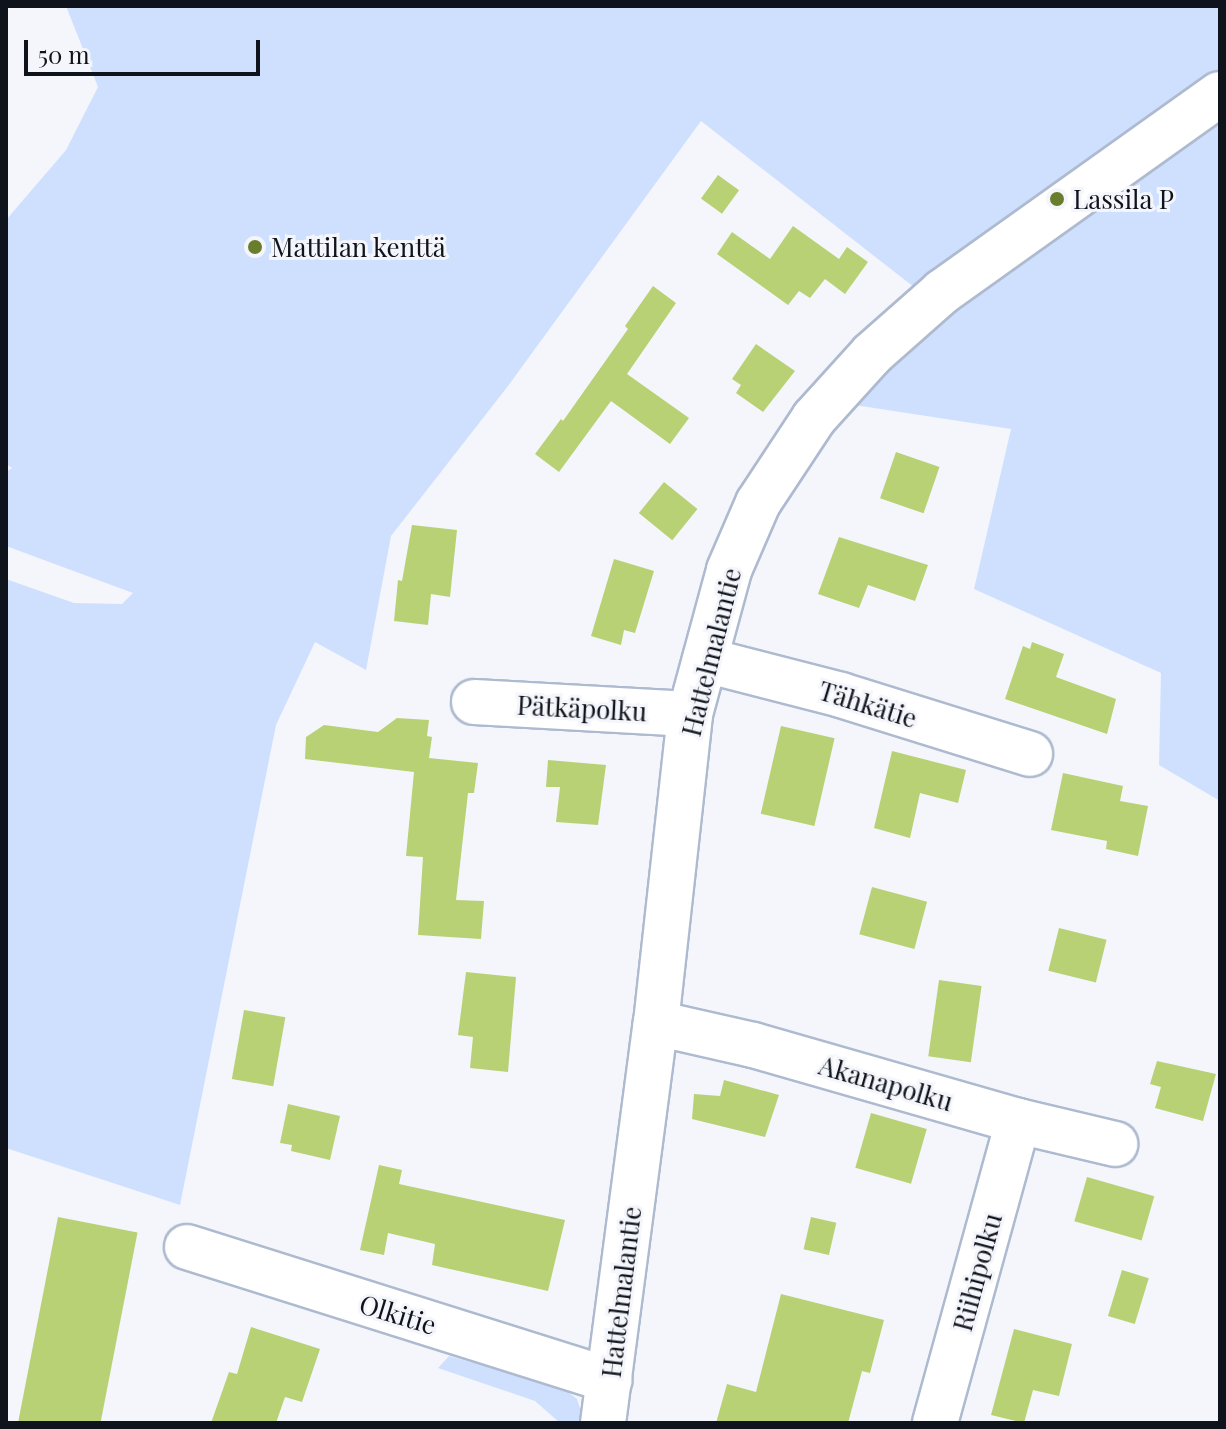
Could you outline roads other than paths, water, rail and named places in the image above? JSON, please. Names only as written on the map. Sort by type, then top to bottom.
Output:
[{"type":"street","name":"Hattelmalantie","points":[[603,1423],[656,1023],[690,714],[729,570],[758,503],[783,459],[844,382],[942,292],[1220,94]]},
{"type":"street","name":"Tähkätie","points":[[705,660],[841,695],[1030,754]]},
{"type":"street","name":"Pätkäpolku","points":[[474,702],[690,714]]},
{"type":"street","name":"Akanapolku","points":[[656,1023],[753,1045],[1018,1121],[1115,1144]]},
{"type":"street","name":"Riihipolku","points":[[935,1423],[1018,1121]]},
{"type":"street","name":"Olkitie","points":[[187,1247],[610,1380]]},
{"type":"place","name":"Lassila P","points":[[1057,199]]},
{"type":"place","name":"Mattilan kenttä","points":[[255,247]]}]
